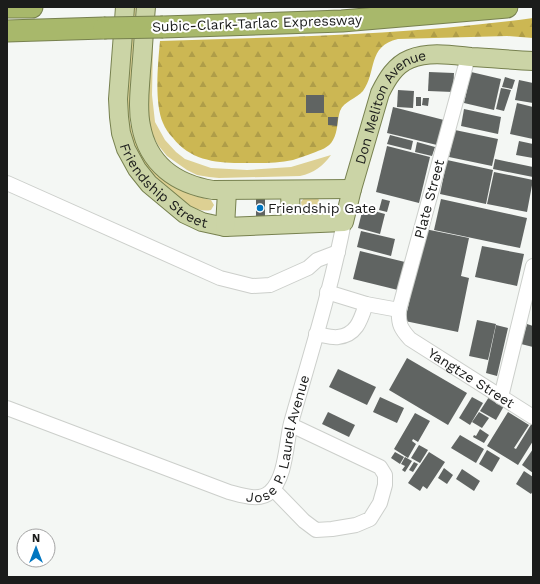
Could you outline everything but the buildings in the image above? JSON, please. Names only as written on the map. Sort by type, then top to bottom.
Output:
[{"type":"highway","points":[[7,7],[32,7]]},
{"type":"highway","name":"Subic-Clark-Tarlac Expressway","points":[[7,30],[342,21],[507,7]]},
{"type":"main road","name":"Friendship Street","points":[[125,7],[118,99],[121,133],[126,149],[137,169],[149,184],[185,214],[202,222],[225,226],[344,222]]},
{"type":"main road","name":"Friendship Street","points":[[146,7],[139,105],[140,125],[144,140],[151,154],[160,165],[186,184],[198,188],[227,191],[352,189]]},
{"type":"main road","name":"Don Meliton Avenue","points":[[344,222],[380,93],[385,82],[401,64],[420,56],[446,55],[533,61]]},
{"type":"main road","points":[[290,190],[291,224]]},
{"type":"main road","points":[[225,226],[227,191]]},
{"type":"street","name":"Plate Street","points":[[410,339],[402,330],[398,320],[399,310],[468,57]]},
{"type":"street","points":[[7,183],[220,278],[252,286],[270,285],[308,268],[317,260],[338,252]]},
{"type":"street","name":"Jose P. Laurel Avenue","points":[[7,408],[235,494],[252,497],[264,496],[273,489],[281,475],[291,425],[338,252],[344,222]]},
{"type":"street","points":[[501,397],[533,266]]},
{"type":"street","points":[[327,292],[366,304],[399,310]]},
{"type":"street","points":[[316,334],[338,337],[352,333],[360,324],[366,304]]},
{"type":"street","name":"Yangtze Street","points":[[410,339],[533,417]]},
{"type":"street","points":[[273,489],[304,522],[316,530],[356,525],[370,519],[380,504],[385,486],[385,475],[380,467],[291,425]]},
{"type":"shaded area","points":[[132,7],[136,7],[129,106],[133,135],[139,147],[175,186],[195,196],[211,200],[214,205],[211,210],[206,211],[197,209],[167,190],[158,182],[142,162],[131,139],[127,127],[126,107]]},
{"type":"shaded area","points":[[150,44],[153,44],[152,95],[155,122],[165,140],[185,159],[211,168],[247,170],[291,167],[331,155],[318,168],[310,173],[300,176],[219,178],[197,175],[187,170],[167,156],[158,145],[147,124]]},
{"type":"shaded area","points":[[304,198],[318,198],[320,203],[318,208],[306,209],[302,207],[301,202]]},
{"type":"green space","points":[[533,18],[533,38],[507,36],[398,39],[388,42],[381,47],[377,54],[367,84],[363,91],[347,102],[340,111],[335,137],[331,143],[321,150],[293,160],[273,163],[211,161],[194,155],[179,145],[166,129],[160,115],[157,83],[160,41],[393,32],[486,24]]},
{"type":"place","name":"Friendship Gate","points":[[260,208]]}]
